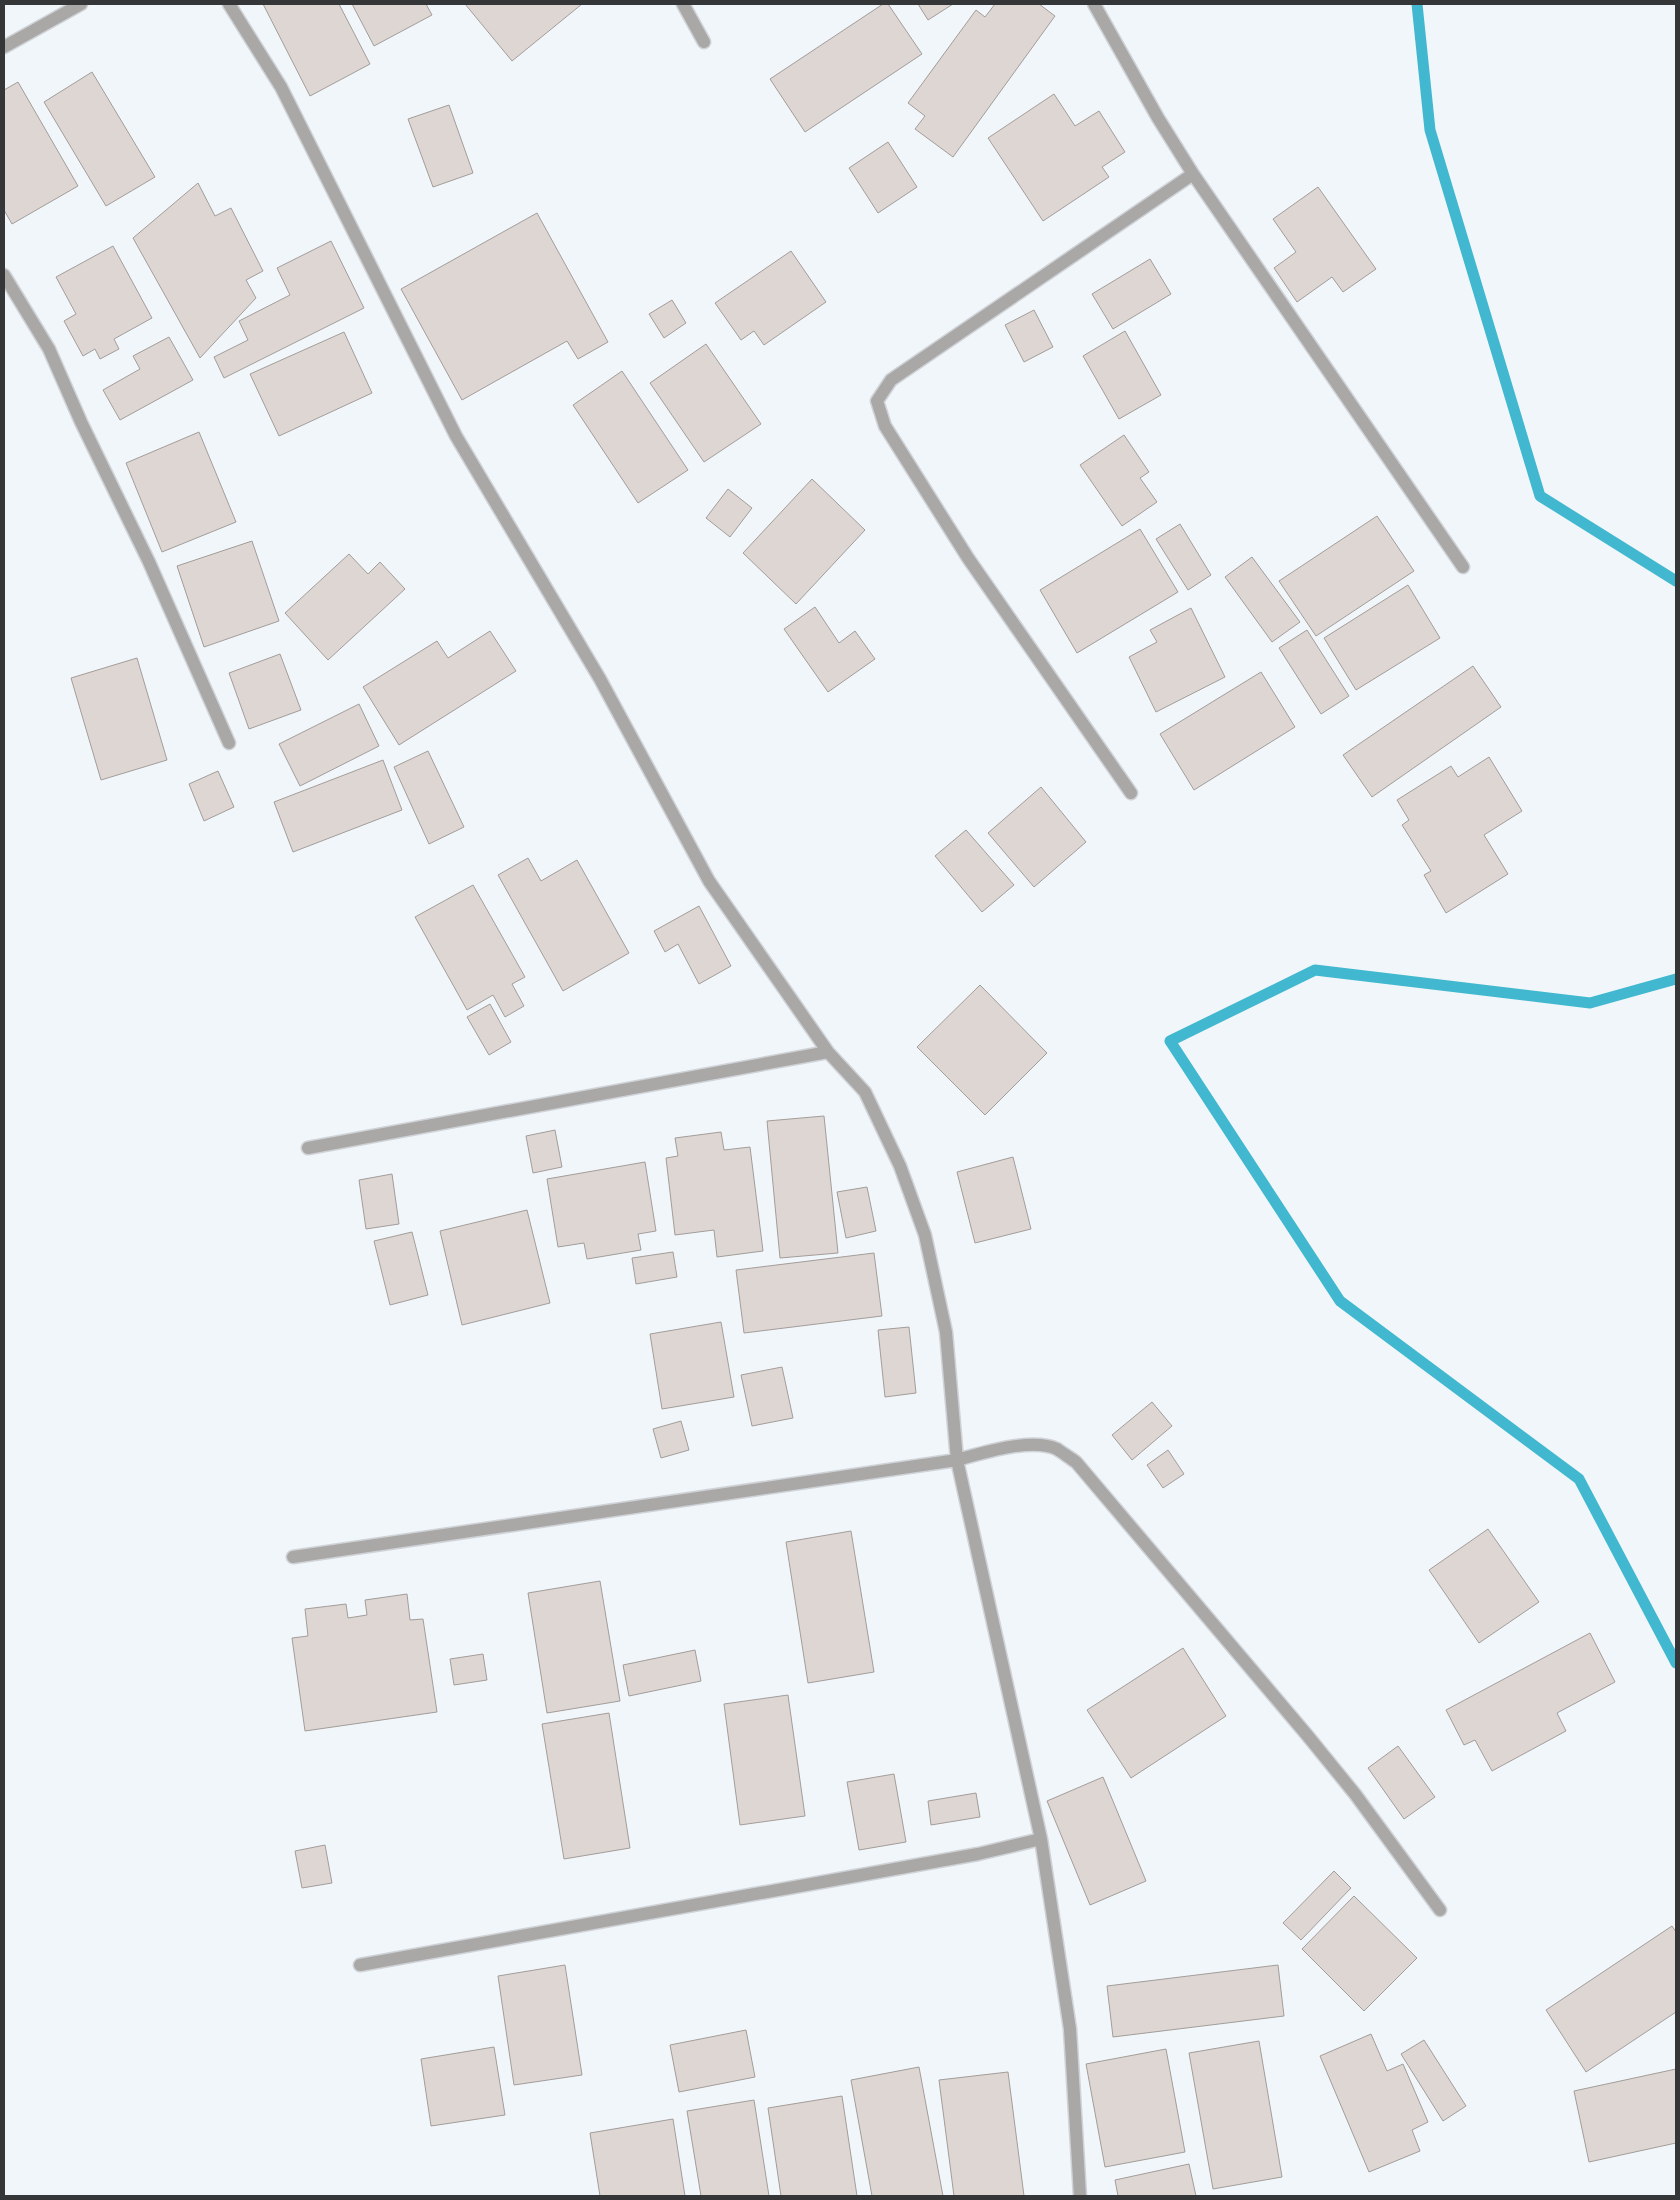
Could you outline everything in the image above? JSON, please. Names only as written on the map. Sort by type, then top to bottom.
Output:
[{"type":"street","points":[[4,47],[81,4]]},
{"type":"street","points":[[229,4],[281,87],[456,436],[600,679],[709,881],[828,1052],[865,1092],[900,1166],[925,1235],[946,1332],[957,1460],[1041,1839],[1070,2029],[1080,2196]]},
{"type":"street","points":[[683,4],[704,42]]},
{"type":"street","points":[[1094,4],[1158,118],[1193,174],[1463,567]]},
{"type":"street","points":[[1131,793],[968,558],[885,426],[877,401],[890,380],[1193,174]]},
{"type":"street","points":[[4,275],[49,349],[81,422],[149,562],[228,743]]},
{"type":"street","points":[[308,1148],[828,1052]]},
{"type":"street","points":[[293,1557],[957,1460],[1000,1448],[1030,1445],[1055,1448],[1076,1462],[1307,1735],[1355,1794],[1440,1910]]},
{"type":"street","points":[[360,1966],[968,1856],[1041,1839]]},
{"type":"building","points":[[263,4],[339,4],[370,64],[310,96]]},
{"type":"building","points":[[352,4],[426,4],[432,15],[374,46]]},
{"type":"building","points":[[465,4],[582,4],[512,61]]},
{"type":"building","points":[[883,4],[888,4],[922,54],[805,132],[770,79]]},
{"type":"building","points":[[918,4],[953,4],[928,20]]},
{"type":"building","points":[[995,4],[1039,4],[1055,16],[953,157],[915,129],[925,116],[908,103],[976,10],[985,17]]},
{"type":"building","points":[[92,72],[155,177],[106,206],[44,102]]},
{"type":"building","points":[[18,82],[78,186],[12,224],[4,210],[4,90]]},
{"type":"building","points":[[1054,94],[1075,126],[1099,111],[1125,152],[1102,167],[1109,177],[1043,221],[988,138]]},
{"type":"building","points":[[449,105],[473,173],[433,187],[408,119]]},
{"type":"building","points":[[888,142],[917,187],[878,213],[849,168]]},
{"type":"building","points":[[198,183],[215,216],[231,208],[263,271],[246,280],[256,298],[200,358],[133,238]]},
{"type":"building","points":[[1318,187],[1376,269],[1343,292],[1332,277],[1297,302],[1274,268],[1296,252],[1273,219]]},
{"type":"building","points":[[537,213],[608,342],[578,359],[567,341],[462,400],[401,289]]},
{"type":"building","points":[[331,241],[364,308],[224,378],[214,357],[248,340],[239,321],[290,295],[277,268]]},
{"type":"building","points":[[113,246],[152,318],[114,339],[119,349],[100,359],[95,349],[83,356],[64,321],[76,314],[56,277]]},
{"type":"building","points":[[791,251],[826,302],[764,345],[754,331],[741,340],[715,303]]},
{"type":"building","points":[[1150,259],[1171,294],[1113,329],[1092,294]]},
{"type":"building","points":[[672,300],[686,323],[664,338],[649,314]]},
{"type":"building","points":[[1034,310],[1053,347],[1024,362],[1005,325]]},
{"type":"building","points":[[1125,331],[1161,395],[1119,419],[1083,356]]},
{"type":"building","points":[[344,332],[372,393],[279,436],[250,374]]},
{"type":"building","points":[[169,337],[193,380],[120,420],[103,390],[140,369],[133,356]]},
{"type":"building","points":[[706,344],[761,424],[704,462],[650,383]]},
{"type":"building","points":[[622,371],[688,470],[638,503],[573,405]]},
{"type":"building","points":[[199,432],[236,522],[162,552],[126,463]]},
{"type":"building","points":[[1124,435],[1149,472],[1140,478],[1157,502],[1122,526],[1080,465]]},
{"type":"building","points":[[812,479],[865,530],[796,604],[743,553]]},
{"type":"building","points":[[728,489],[752,508],[730,537],[706,518]]},
{"type":"building","points":[[1377,516],[1414,571],[1316,636],[1279,581]]},
{"type":"building","points":[[1180,524],[1211,575],[1188,590],[1156,539]]},
{"type":"building","points":[[1140,529],[1178,592],[1077,653],[1040,590]]},
{"type":"building","points":[[252,541],[279,621],[204,647],[177,566]]},
{"type":"building","points":[[349,554],[368,574],[380,562],[405,589],[328,660],[285,613]]},
{"type":"building","points":[[1252,557],[1300,622],[1272,642],[1225,577]]},
{"type":"building","points":[[1408,585],[1440,638],[1356,690],[1324,638]]},
{"type":"building","points":[[815,607],[839,643],[855,631],[875,659],[828,692],[784,629]]},
{"type":"building","points":[[1191,608],[1225,677],[1156,712],[1129,657],[1157,642],[1150,630]]},
{"type":"building","points":[[1307,630],[1349,696],[1321,714],[1279,648]]},
{"type":"building","points":[[490,631],[516,671],[399,745],[363,687],[437,641],[448,658]]},
{"type":"building","points":[[280,654],[301,710],[249,729],[229,673]]},
{"type":"building","points":[[137,658],[167,760],[101,780],[71,678]]},
{"type":"building","points":[[1473,666],[1501,707],[1372,797],[1343,755]]},
{"type":"building","points":[[1261,672],[1295,727],[1194,790],[1160,734]]},
{"type":"building","points":[[359,704],[379,746],[300,786],[279,744]]},
{"type":"building","points":[[428,751],[464,827],[429,844],[394,767]]},
{"type":"building","points":[[1489,757],[1522,811],[1484,835],[1508,874],[1446,913],[1424,875],[1431,871],[1402,825],[1409,820],[1397,800],[1451,766],[1458,777]]},
{"type":"building","points":[[383,760],[402,810],[293,852],[274,802]]},
{"type":"building","points":[[218,771],[234,807],[204,821],[189,784]]},
{"type":"building","points":[[1041,787],[1086,842],[1034,887],[988,833]]},
{"type":"building","points":[[966,830],[1014,885],[982,912],[935,856]]},
{"type":"building","points":[[528,858],[541,881],[577,860],[629,953],[563,991],[498,875]]},
{"type":"building","points":[[473,885],[525,977],[512,984],[524,1006],[505,1017],[493,995],[467,1010],[415,917]]},
{"type":"building","points":[[699,906],[731,966],[699,984],[678,944],[665,952],[654,931]]},
{"type":"building","points":[[980,985],[1047,1053],[985,1115],[917,1047]]},
{"type":"building","points":[[490,1004],[511,1042],[489,1055],[467,1017]]},
{"type":"building","points":[[824,1116],[838,1253],[780,1258],[767,1121]]},
{"type":"building","points":[[555,1130],[562,1167],[533,1173],[526,1136]]},
{"type":"building","points":[[721,1132],[724,1150],[750,1147],[763,1251],[717,1257],[714,1230],[675,1235],[666,1158],[678,1156],[675,1138]]},
{"type":"building","points":[[1013,1157],[1031,1229],[975,1243],[957,1172]]},
{"type":"building","points":[[645,1162],[656,1231],[638,1234],[641,1250],[587,1259],[584,1243],[558,1247],[547,1179]]},
{"type":"building","points":[[392,1174],[399,1224],[366,1229],[359,1180]]},
{"type":"building","points":[[867,1187],[876,1231],[846,1238],[837,1192]]},
{"type":"building","points":[[527,1210],[550,1303],[462,1325],[440,1231]]},
{"type":"building","points":[[412,1232],[428,1295],[390,1305],[374,1241]]},
{"type":"building","points":[[673,1252],[677,1277],[636,1284],[632,1258]]},
{"type":"building","points":[[874,1253],[882,1316],[744,1333],[736,1270]]},
{"type":"building","points":[[721,1322],[734,1397],[662,1409],[650,1334]]},
{"type":"building","points":[[909,1327],[916,1393],[885,1397],[878,1330]]},
{"type":"building","points":[[782,1367],[793,1418],[752,1426],[741,1375]]},
{"type":"building","points":[[1152,1402],[1172,1426],[1132,1460],[1112,1435]]},
{"type":"building","points":[[681,1421],[689,1450],[661,1458],[653,1429]]},
{"type":"building","points":[[1168,1450],[1184,1474],[1163,1488],[1147,1465]]},
{"type":"building","points":[[1488,1529],[1539,1602],[1479,1643],[1429,1570]]},
{"type":"building","points":[[851,1531],[874,1672],[808,1683],[786,1542]]},
{"type":"building","points":[[600,1581],[620,1701],[547,1713],[528,1593]]},
{"type":"building","points":[[407,1594],[410,1620],[423,1619],[437,1712],[305,1731],[292,1638],[308,1636],[305,1609],[346,1604],[348,1618],[367,1615],[365,1600]]},
{"type":"building","points":[[1590,1633],[1615,1682],[1557,1713],[1566,1731],[1492,1771],[1475,1740],[1464,1745],[1446,1710]]},
{"type":"building","points":[[1183,1648],[1226,1716],[1131,1778],[1087,1710]]},
{"type":"building","points":[[695,1650],[701,1681],[629,1696],[623,1665]]},
{"type":"building","points":[[483,1654],[487,1680],[454,1685],[450,1659]]},
{"type":"building","points":[[788,1695],[805,1816],[740,1825],[724,1704]]},
{"type":"building","points":[[609,1713],[630,1848],[564,1859],[542,1724]]},
{"type":"building","points":[[1398,1746],[1435,1797],[1404,1819],[1368,1768]]},
{"type":"building","points":[[894,1774],[906,1842],[859,1850],[847,1782]]},
{"type":"building","points":[[1103,1777],[1146,1881],[1090,1905],[1047,1801]]},
{"type":"building","points":[[976,1793],[980,1817],[931,1825],[928,1801]]},
{"type":"building","points":[[325,1845],[332,1883],[302,1888],[295,1851]]},
{"type":"building","points":[[1334,1871],[1351,1888],[1301,1940],[1283,1923]]},
{"type":"building","points":[[1354,1896],[1417,1958],[1364,2011],[1302,1949]]},
{"type":"building","points":[[1672,1926],[1676,1932],[1676,2012],[1586,2072],[1546,2010]]},
{"type":"building","points":[[565,1965],[582,2075],[514,2085],[498,1976]]},
{"type":"building","points":[[1278,1965],[1284,2016],[1113,2037],[1107,1986]]},
{"type":"building","points":[[746,2030],[755,2077],[679,2092],[670,2045]]},
{"type":"building","points":[[1371,2034],[1387,2071],[1403,2064],[1428,2122],[1412,2130],[1420,2151],[1369,2172],[1320,2056]]},
{"type":"building","points":[[1424,2040],[1466,2106],[1443,2121],[1401,2054]]},
{"type":"building","points":[[1259,2041],[1282,2177],[1213,2189],[1189,2053]]},
{"type":"building","points":[[494,2047],[505,2115],[431,2126],[421,2059]]},
{"type":"building","points":[[1166,2049],[1185,2152],[1105,2167],[1086,2064]]},
{"type":"building","points":[[919,2067],[943,2196],[872,2196],[851,2080]]},
{"type":"building","points":[[1676,2069],[1676,2143],[1589,2162],[1574,2091]]},
{"type":"building","points":[[1008,2072],[1024,2196],[954,2196],[939,2080]]},
{"type":"building","points":[[842,2096],[857,2196],[781,2196],[768,2108]]},
{"type":"building","points":[[754,2100],[769,2196],[701,2196],[687,2111]]},
{"type":"building","points":[[673,2119],[685,2196],[600,2196],[590,2133]]},
{"type":"building","points":[[1189,2164],[1196,2196],[1118,2196],[1115,2180]]},
{"type":"waterway","points":[[1417,4],[1430,130],[1540,496],[1676,581]]},
{"type":"waterway","points":[[1676,979],[1590,1003],[1315,970],[1170,1041],[1340,1301],[1579,1479],[1676,1663]]}]
